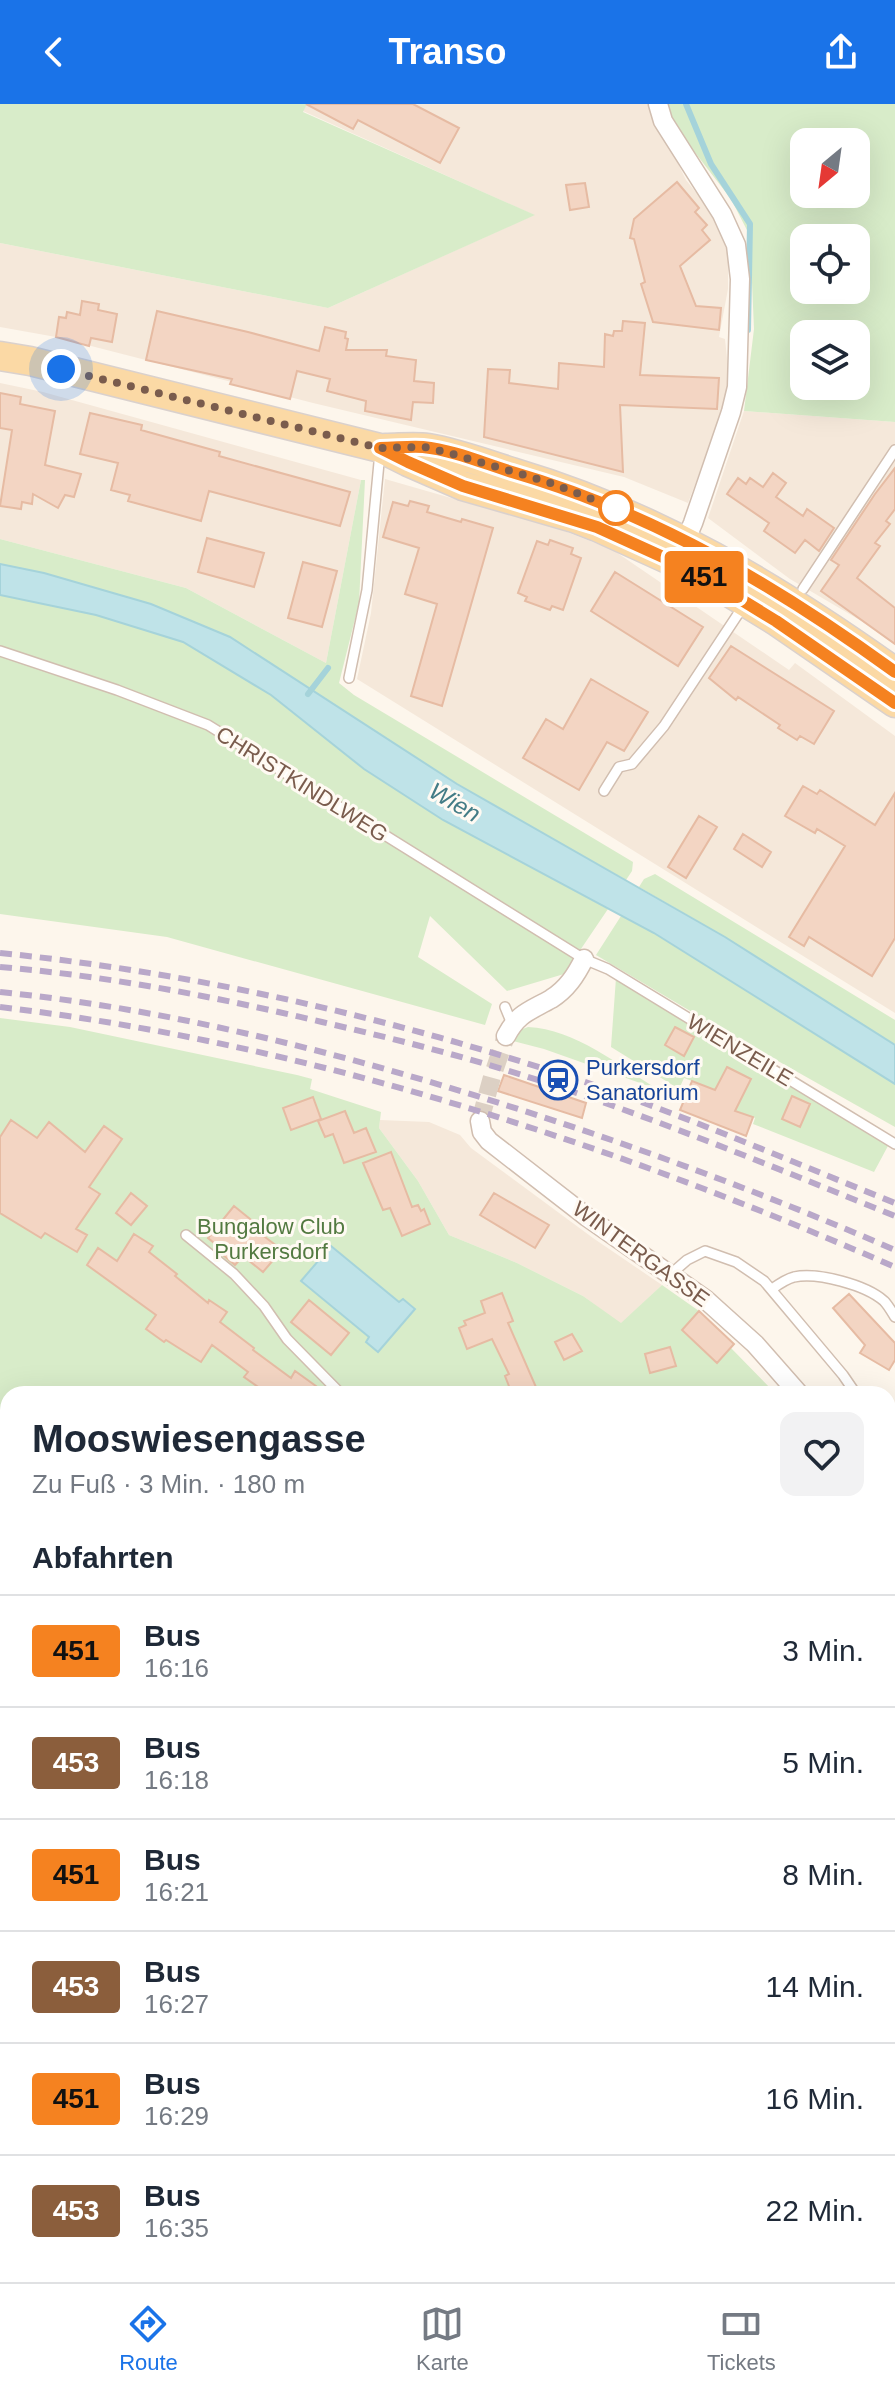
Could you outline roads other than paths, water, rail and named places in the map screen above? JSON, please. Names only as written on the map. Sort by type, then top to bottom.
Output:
[{"type":"main road","points":[[0,356],[380,448],[463,486],[681,551],[753,592],[841,633],[895,672]]},
{"type":"main road","points":[[753,592],[895,703]]},
{"type":"street","points":[[658,104],[663,121],[722,214],[736,245],[740,279],[737,387],[681,551]]},
{"type":"street","points":[[508,1022],[553,997],[574,979],[584,959]]},
{"type":"street","name":"WINTERGASSE","points":[[480,1121],[482,1132],[489,1141],[587,1217],[705,1299],[755,1344],[792,1386]]},
{"type":"lane","points":[[349,678],[367,590],[380,448]]},
{"type":"lane","points":[[803,589],[895,450]]},
{"type":"lane","points":[[604,791],[619,767],[632,764],[664,726],[753,592]]},
{"type":"lane","name":"CHRISTKINDLWEG","points":[[0,651],[117,690],[208,725],[584,959]]},
{"type":"lane","name":"WIENZEILE","points":[[584,959],[608,969],[895,1144]]},
{"type":"lane","points":[[186,1235],[234,1274],[264,1306],[287,1339],[333,1386]]},
{"type":"lane","points":[[671,1274],[687,1260],[705,1251],[736,1262],[772,1289],[850,1386]]},
{"type":"lane","points":[[772,1289],[784,1281],[801,1277],[846,1283],[885,1302],[895,1317]]},
{"type":"water","name":"Wien","points":[[0,564],[44,573],[151,604],[230,637],[457,784],[725,937],[895,1045],[895,1084],[654,933],[443,820],[364,769],[271,695],[183,642],[96,615],[0,595]]},
{"type":"water","points":[[331,1246],[399,1302],[403,1299],[415,1309],[378,1352],[366,1342],[369,1337],[301,1281]]},
{"type":"waterway","points":[[686,104],[711,164],[750,224],[748,330]]},
{"type":"waterway","points":[[308,694],[328,668]]},
{"type":"tunnel","points":[[480,1121],[506,1036]]},
{"type":"railway","points":[[0,953],[220,986],[437,1037],[619,1094],[895,1203]]},
{"type":"railway","points":[[0,967],[81,976],[202,996],[465,1058],[637,1115],[895,1216]]},
{"type":"railway","points":[[0,992],[109,1006],[216,1027],[427,1081],[664,1158],[895,1250]]},
{"type":"railway","points":[[0,1007],[115,1023],[229,1046],[456,1104],[679,1180],[895,1267]]},
{"type":"place","name":"Purkersdorf Sanatorium","points":[[558,1080]]},
{"type":"park label","name":"Bungalow Club Purkersdorf","points":[[271,1238]]}]
